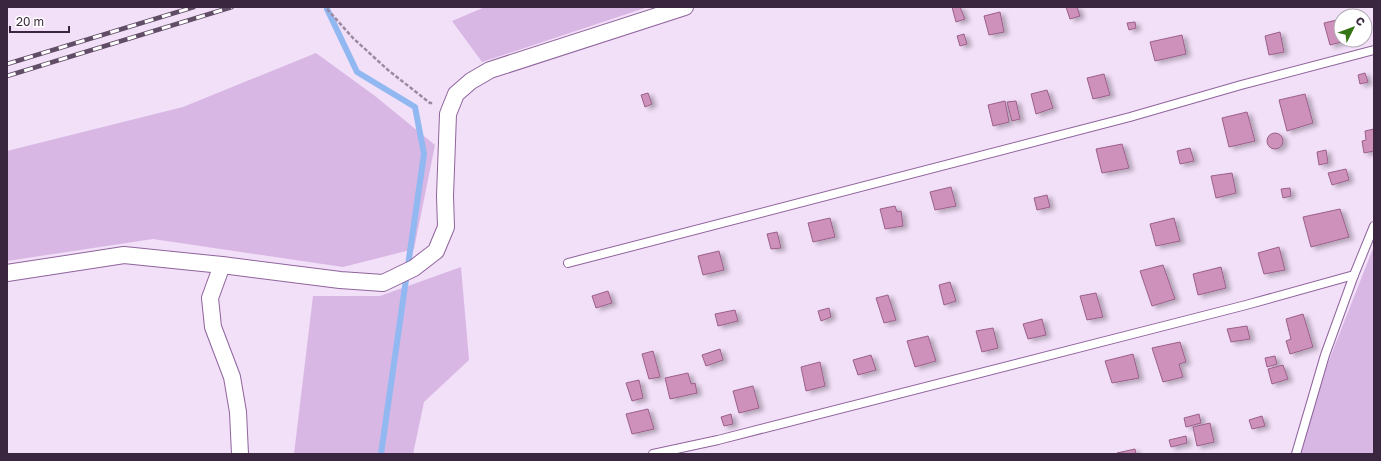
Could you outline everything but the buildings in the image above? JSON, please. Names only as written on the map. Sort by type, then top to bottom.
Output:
[{"type":"street","points":[[7,273],[124,255],[222,265],[340,280],[383,282],[414,268],[436,250],[446,227],[448,114],[456,94],[466,85],[490,70],[685,7]]},
{"type":"street","points":[[222,265],[210,298],[213,327],[232,377],[238,412],[240,454]]},
{"type":"lane","points":[[568,263],[1123,119],[1241,85],[1374,50]]},
{"type":"lane","points":[[1296,454],[1325,355],[1354,275],[1374,226]]},
{"type":"lane","points":[[653,454],[718,440],[1260,301],[1354,275]]},
{"type":"path","points":[[327,9],[353,38],[388,70],[430,102],[453,102]]},
{"type":"shaded area","points":[[485,7],[648,7],[482,62],[452,21]]},
{"type":"shaded area","points":[[316,53],[375,96],[435,145],[414,249],[343,267],[153,239],[7,261],[7,151],[183,107]]},
{"type":"shaded area","points":[[1374,246],[1374,454],[1292,454]]},
{"type":"shaded area","points":[[461,267],[469,360],[424,402],[413,454],[294,454],[313,296],[380,296]]},
{"type":"waterway","points":[[327,9],[357,72],[415,107],[424,154],[381,454]]},
{"type":"railway","points":[[7,64],[194,7]]},
{"type":"railway","points":[[7,76],[232,7]]}]
